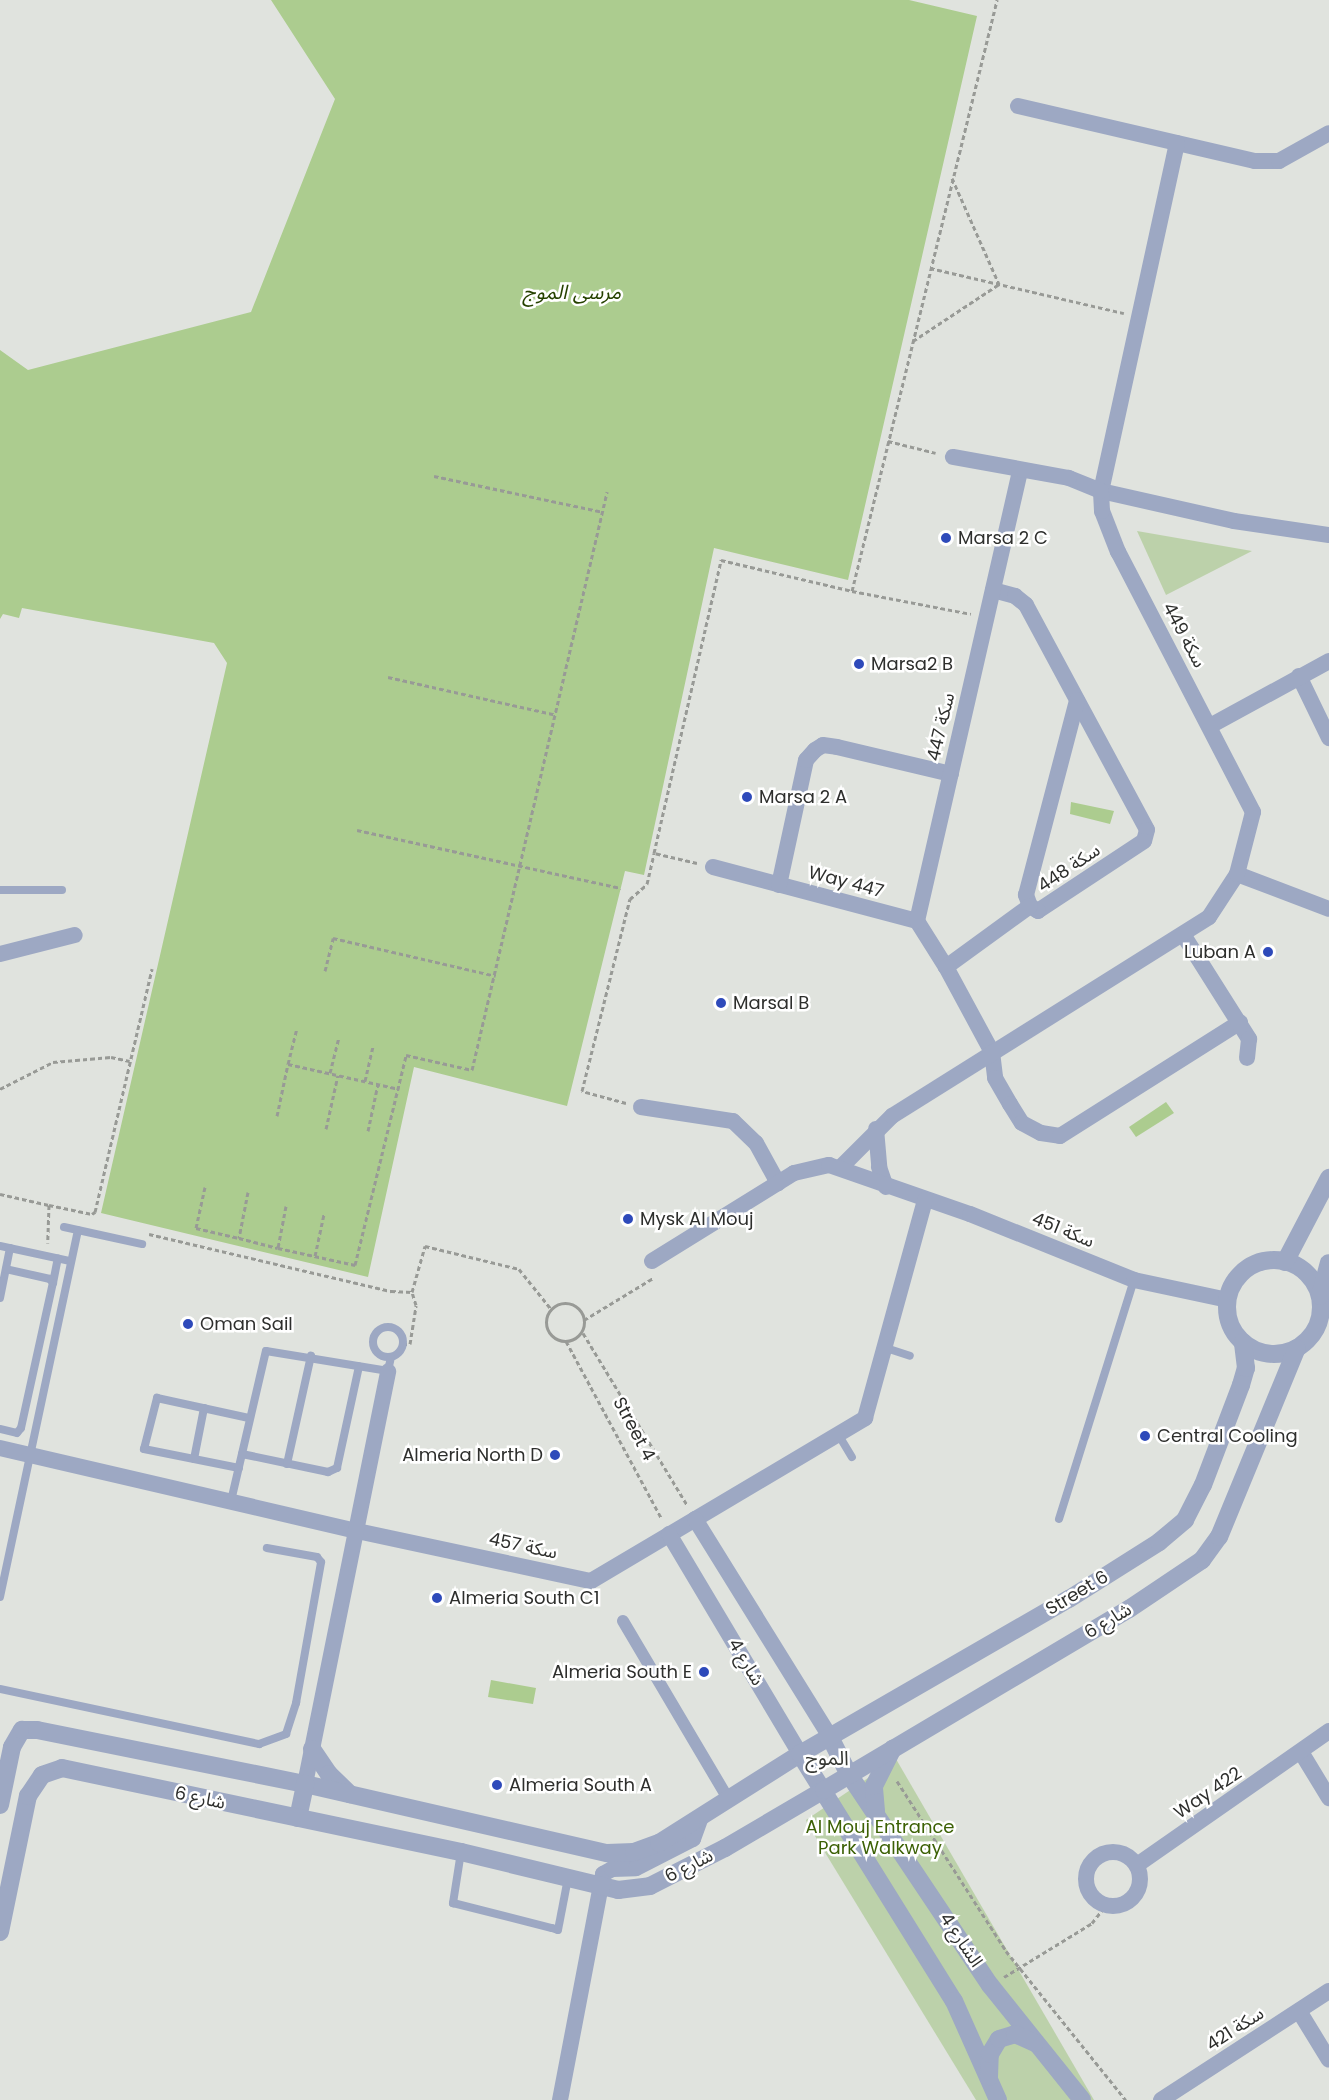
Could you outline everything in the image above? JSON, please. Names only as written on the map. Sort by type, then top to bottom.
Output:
[{"type":"street","points":[[1018,106],[1255,161],[1280,162],[1329,133]]},
{"type":"street","points":[[1101,491],[1177,143]]},
{"type":"street","points":[[953,457],[1020,471],[1069,478],[1101,491],[1212,517],[1329,535]]},
{"type":"street","name":"سكة 447","points":[[917,921],[1020,471]]},
{"type":"street","name":"سكة 449","points":[[1101,491],[1102,511],[1113,542],[1253,812],[1238,874]]},
{"type":"street","name":"سكة 448","points":[[993,590],[1016,596],[1026,605],[1077,701],[1148,836],[1041,910],[1030,906],[1026,895],[1077,701]]},
{"type":"street","points":[[1210,726],[1329,660]]},
{"type":"street","points":[[1299,676],[1329,738]]},
{"type":"street","points":[[779,885],[806,760],[815,750],[837,747],[951,774]]},
{"type":"street","name":"Way 447","points":[[713,867],[917,921]]},
{"type":"street","points":[[652,1261],[805,1167],[841,1167],[876,1129],[992,1052],[1184,936],[1209,917],[1238,874],[1329,909]]},
{"type":"street","points":[[945,967],[1030,906]]},
{"type":"street","points":[[917,921],[992,1052],[995,1078],[1022,1123],[1041,1133],[1060,1136],[1240,1022]]},
{"type":"street","points":[[0,954],[75,935]]},
{"type":"street","points":[[1184,936],[1249,1039],[1247,1058]]},
{"type":"street","points":[[641,1107],[733,1121],[756,1143],[778,1183]]},
{"type":"street","points":[[876,1129],[879,1167],[886,1187]]},
{"type":"street","name":"سكة 451","points":[[841,1167],[886,1187],[970,1214],[1134,1280],[1228,1300]]},
{"type":"street","points":[[1285,1262],[1329,1178]]},
{"type":"street","name":"سكة 457","points":[[0,1448],[357,1531],[591,1581],[865,1418],[925,1200]]},
{"type":"street","points":[[1320,1296],[1308,1274],[1285,1262],[1273,1260],[1249,1268],[1239,1277],[1228,1300],[1230,1323],[1243,1342],[1269,1354],[1297,1348],[1317,1326],[1320,1296],[1329,1263]]},
{"type":"street","name":"Street 6","points":[[800,1754],[1069,1599],[1159,1542],[1185,1520],[1203,1485],[1241,1385],[1246,1368],[1243,1342]]},
{"type":"street","name":"شارع 6","points":[[0,1932],[28,1796],[42,1775],[62,1768],[461,1852],[600,1885],[634,1890],[650,1886],[824,1790],[848,1773],[1129,1609],[1202,1560],[1219,1537],[1281,1380],[1297,1348]]},
{"type":"street","points":[[298,1818],[390,1364]]},
{"type":"street","name":"شارع 4","points":[[695,1519],[830,1737],[848,1773]]},
{"type":"street","name":"شارع 4","points":[[669,1534],[800,1754],[824,1790]]},
{"type":"street","points":[[623,1621],[729,1800]]},
{"type":"street","name":"شارع 6","points":[[0,1805],[12,1748],[22,1730],[37,1730],[305,1784],[608,1853],[634,1852],[659,1843],[800,1754]]},
{"type":"street","name":"Way 422","points":[[1137,1864],[1329,1731]]},
{"type":"street","points":[[877,1816],[874,1786],[882,1766],[894,1747]]},
{"type":"street","points":[[312,1749],[329,1774],[351,1795]]},
{"type":"street","points":[[1301,1752],[1329,1798]]},
{"type":"street","name":"الشارع 4","points":[[848,1773],[990,1985],[1083,2100]]},
{"type":"street","name":"الشارع 4","points":[[824,1790],[954,2001],[998,2100]]},
{"type":"street","points":[[783,1814],[815,1808],[828,1810],[842,1821]]},
{"type":"street","points":[[560,2100],[600,1885],[606,1871],[636,1868],[693,1839],[701,1817]]},
{"type":"street","points":[[1114,1851],[1137,1864],[1140,1873],[1138,1891],[1124,1903],[1106,1905],[1087,1887],[1092,1862],[1114,1851]]},
{"type":"street","name":"سكة 421","points":[[1161,2100],[1329,1991]]},
{"type":"street","points":[[1299,2011],[1329,2060]]},
{"type":"street","points":[[989,2081],[990,2054],[999,2039],[1015,2034],[1039,2045]]},
{"type":"lane","points":[[0,890],[62,890]]},
{"type":"lane","points":[[64,1227],[142,1244]]},
{"type":"lane","points":[[0,1597],[78,1230]]},
{"type":"lane","points":[[0,1246],[70,1261]]},
{"type":"lane","points":[[0,1298],[10,1248]]},
{"type":"lane","points":[[0,1429],[17,1433],[21,1428],[58,1258]]},
{"type":"lane","points":[[6,1269],[50,1279],[53,1283]]},
{"type":"lane","points":[[1059,1519],[1134,1280]]},
{"type":"lane","points":[[231,1501],[266,1351],[311,1356],[359,1366],[390,1364],[403,1344],[395,1328],[385,1327],[376,1332],[373,1341],[375,1350],[390,1364]]},
{"type":"lane","points":[[886,1348],[910,1356]]},
{"type":"lane","points":[[287,1464],[311,1356]]},
{"type":"lane","points":[[242,1454],[328,1472],[337,1468],[359,1366]]},
{"type":"lane","points":[[239,1468],[144,1449],[157,1398],[249,1418]]},
{"type":"lane","points":[[194,1459],[204,1408]]},
{"type":"lane","points":[[838,1434],[852,1457]]},
{"type":"lane","points":[[0,1689],[259,1744],[286,1734],[296,1703],[321,1562],[317,1557],[267,1548]]},
{"type":"lane","points":[[461,1852],[453,1903],[558,1930],[568,1878]]},
{"type":"path","points":[[852,591],[997,0]]},
{"type":"path","points":[[952,178],[999,284]]},
{"type":"path","points":[[930,268],[1138,316]]},
{"type":"path","points":[[912,341],[999,284]]},
{"type":"path","points":[[888,441],[953,457]]},
{"type":"path","points":[[434,476],[603,512]]},
{"type":"path","points":[[205,1187],[196,1228],[355,1265],[406,1055],[472,1070],[496,976],[608,492]]},
{"type":"path","points":[[641,1107],[582,1091],[630,899],[647,884],[721,560],[852,591],[987,618]]},
{"type":"path","points":[[388,677],[556,715]]},
{"type":"path","points":[[357,830],[621,888]]},
{"type":"path","points":[[654,853],[713,867]]},
{"type":"path","points":[[324,971],[333,938],[496,976]]},
{"type":"path","points":[[92,1214],[152,969]]},
{"type":"path","points":[[277,1116],[297,1028]]},
{"type":"path","points":[[330,1073],[339,1038]]},
{"type":"path","points":[[365,1081],[373,1045]]},
{"type":"path","points":[[0,1089],[53,1062],[111,1057],[130,1061]]},
{"type":"path","points":[[288,1064],[399,1089]]},
{"type":"path","points":[[326,1129],[338,1075]]},
{"type":"path","points":[[368,1131],[378,1084]]},
{"type":"path","points":[[239,1238],[248,1192]]},
{"type":"path","points":[[0,1194],[92,1214],[99,1221]]},
{"type":"path","points":[[47,1256],[49,1205]]},
{"type":"path","points":[[278,1248],[286,1206]]},
{"type":"path","points":[[315,1256],[324,1214]]},
{"type":"path","points":[[143,1232],[391,1291],[412,1292]]},
{"type":"path","points":[[403,1344],[410,1344],[416,1305],[412,1292],[425,1246],[519,1269],[551,1309]]},
{"type":"path","points":[[562,1304],[574,1305],[582,1314],[583,1333],[566,1341],[550,1332],[547,1321],[551,1309],[562,1304]]},
{"type":"path","name":"Street 4","points":[[583,1333],[695,1519]]},
{"type":"path","name":"Street 4","points":[[566,1341],[669,1534]]},
{"type":"path","points":[[882,1766],[898,1773],[896,1783],[1021,1969],[1126,2100]]},
{"type":"path","points":[[990,1985],[1021,1969],[1092,1923],[1106,1905]]},
{"type":"green space","points":[[1137,531],[1252,551],[1166,595]]},
{"type":"green space","name":"Al Mouj Entrance Park Walkway","points":[[896,1759],[1094,2100],[976,2100],[807,1823],[806,1820]]},
{"type":"water","name":"مرسى الموج","points":[[271,0],[909,0],[977,16],[848,580],[714,548],[644,875],[625,871],[567,1106],[414,1067],[368,1277],[101,1213],[227,663],[214,643],[22,608],[19,618],[3,614],[0,619],[0,350],[28,370],[251,312],[335,99]]},
{"type":"water","points":[[1071,802],[1114,811],[1110,824],[1070,814]]},
{"type":"water","points":[[1166,1102],[1174,1113],[1136,1137],[1129,1127]]},
{"type":"water","points":[[491,1680],[536,1688],[533,1704],[488,1697]]},
{"type":"place","name":"Marsa 2 C","points":[[946,538]]},
{"type":"place","name":"Marsa2 B","points":[[859,664]]},
{"type":"place","name":"Marsa 2 A","points":[[747,797]]},
{"type":"place","name":"Luban A","points":[[1268,952]]},
{"type":"place","name":"Marsal B","points":[[721,1003]]},
{"type":"place","name":"Mysk Al Mouj","points":[[628,1219]]},
{"type":"place","name":"Oman Sail","points":[[188,1324]]},
{"type":"place","name":"Central Cooling","points":[[1145,1436]]},
{"type":"place","name":"Almeria North D","points":[[555,1455]]},
{"type":"place","name":"Almeria South C1","points":[[437,1598]]},
{"type":"place","name":"Almeria South E","points":[[704,1672]]},
{"type":"place","name":"Almeria South A","points":[[497,1785]]},
{"type":"district","name":"الموج","points":[[827,1758]]}]
